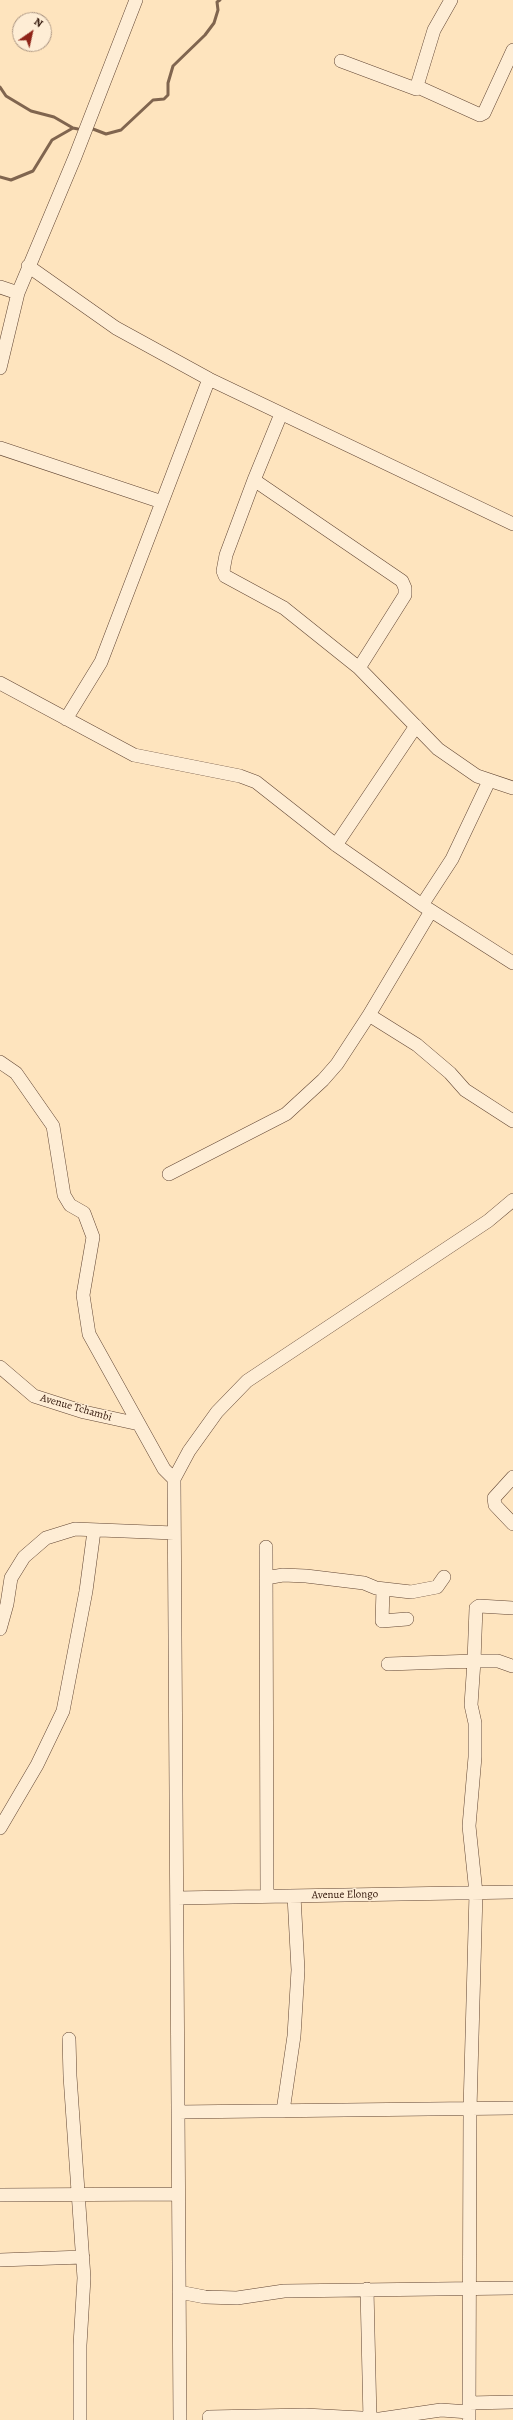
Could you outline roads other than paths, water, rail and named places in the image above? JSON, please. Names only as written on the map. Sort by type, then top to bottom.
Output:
[{"type":"street","points":[[0,368],[2,354],[18,293],[75,156],[136,0]]},
{"type":"street","points":[[418,87],[434,30],[451,0]]},
{"type":"street","points":[[341,61],[414,89],[418,87],[480,116],[484,113],[513,50]]},
{"type":"street","points":[[28,266],[116,328],[209,379],[513,524]]},
{"type":"street","points":[[0,287],[18,293]]},
{"type":"street","points":[[66,719],[101,662],[209,379]]},
{"type":"street","points":[[281,414],[226,555],[223,571],[225,576],[284,608],[359,668],[438,749],[468,771],[489,781],[513,788]]},
{"type":"street","points":[[0,448],[162,502]]},
{"type":"street","points":[[254,480],[402,581],[405,595],[359,668]]},
{"type":"street","points":[[0,683],[134,755],[240,776],[256,782],[336,846],[426,908],[513,963]]},
{"type":"street","points":[[336,846],[416,726]]},
{"type":"street","points":[[169,1174],[286,1114],[332,1069],[369,1015],[452,858],[489,781]]},
{"type":"street","points":[[369,1015],[417,1045],[450,1073],[465,1090],[513,1120]]},
{"type":"street","points":[[0,1062],[16,1073],[53,1126],[64,1196],[70,1205],[84,1213],[93,1237],[83,1295],[87,1330],[164,1470],[174,1479]]},
{"type":"street","points":[[180,2420],[174,1479],[190,1451],[217,1412],[247,1381],[488,1221],[513,1200]]},
{"type":"street","name":"Avenue Tchambi","points":[[0,1367],[34,1396],[84,1412],[139,1424]]},
{"type":"street","points":[[513,1477],[494,1498],[495,1505],[513,1524]]},
{"type":"street","points":[[0,1630],[7,1604],[11,1578],[24,1557],[46,1538],[75,1529],[94,1532],[174,1533]]},
{"type":"street","points":[[0,1828],[20,1796],[56,1730],[63,1711],[86,1591],[94,1532]]},
{"type":"street","points":[[266,1547],[267,1896]]},
{"type":"street","points":[[266,1578],[283,1575],[306,1576],[364,1583],[383,1590],[411,1592],[427,1590],[439,1586],[444,1577]]},
{"type":"street","points":[[383,1590],[382,1621],[407,1619]]},
{"type":"street","points":[[469,2412],[470,2109],[476,1893],[469,1826],[474,1757],[475,1723],[471,1705],[476,1608],[479,1606],[513,1608]]},
{"type":"street","points":[[388,1664],[474,1661],[498,1662],[512,1666]]},
{"type":"street","name":"Avenue Elongo","points":[[176,1898],[513,1892]]},
{"type":"street","points":[[283,2111],[294,2036],[298,1970],[294,1896]]},
{"type":"street","points":[[70,2039],[70,2076],[80,2194],[84,2278],[80,2344],[80,2420]]},
{"type":"street","points":[[178,2112],[513,2108]]},
{"type":"street","points":[[0,2195],[178,2194]]},
{"type":"street","points":[[0,2260],[83,2258]]},
{"type":"street","points":[[179,2292],[205,2297],[237,2298],[284,2291],[513,2288]]},
{"type":"street","points":[[367,2289],[370,2419]]},
{"type":"street","points":[[209,2417],[305,2415],[370,2419],[441,2410],[469,2412],[513,2402]]},
{"type":"waterway","points":[[93,129],[106,134],[121,130],[153,100],[164,99],[168,95],[168,83],[173,66],[205,35],[214,23],[218,10],[217,2],[220,0]]},
{"type":"waterway","points":[[0,87],[6,96],[31,111],[54,117],[73,128],[78,129]]},
{"type":"waterway","points":[[0,177],[11,180],[33,171],[52,140],[73,128]]}]
